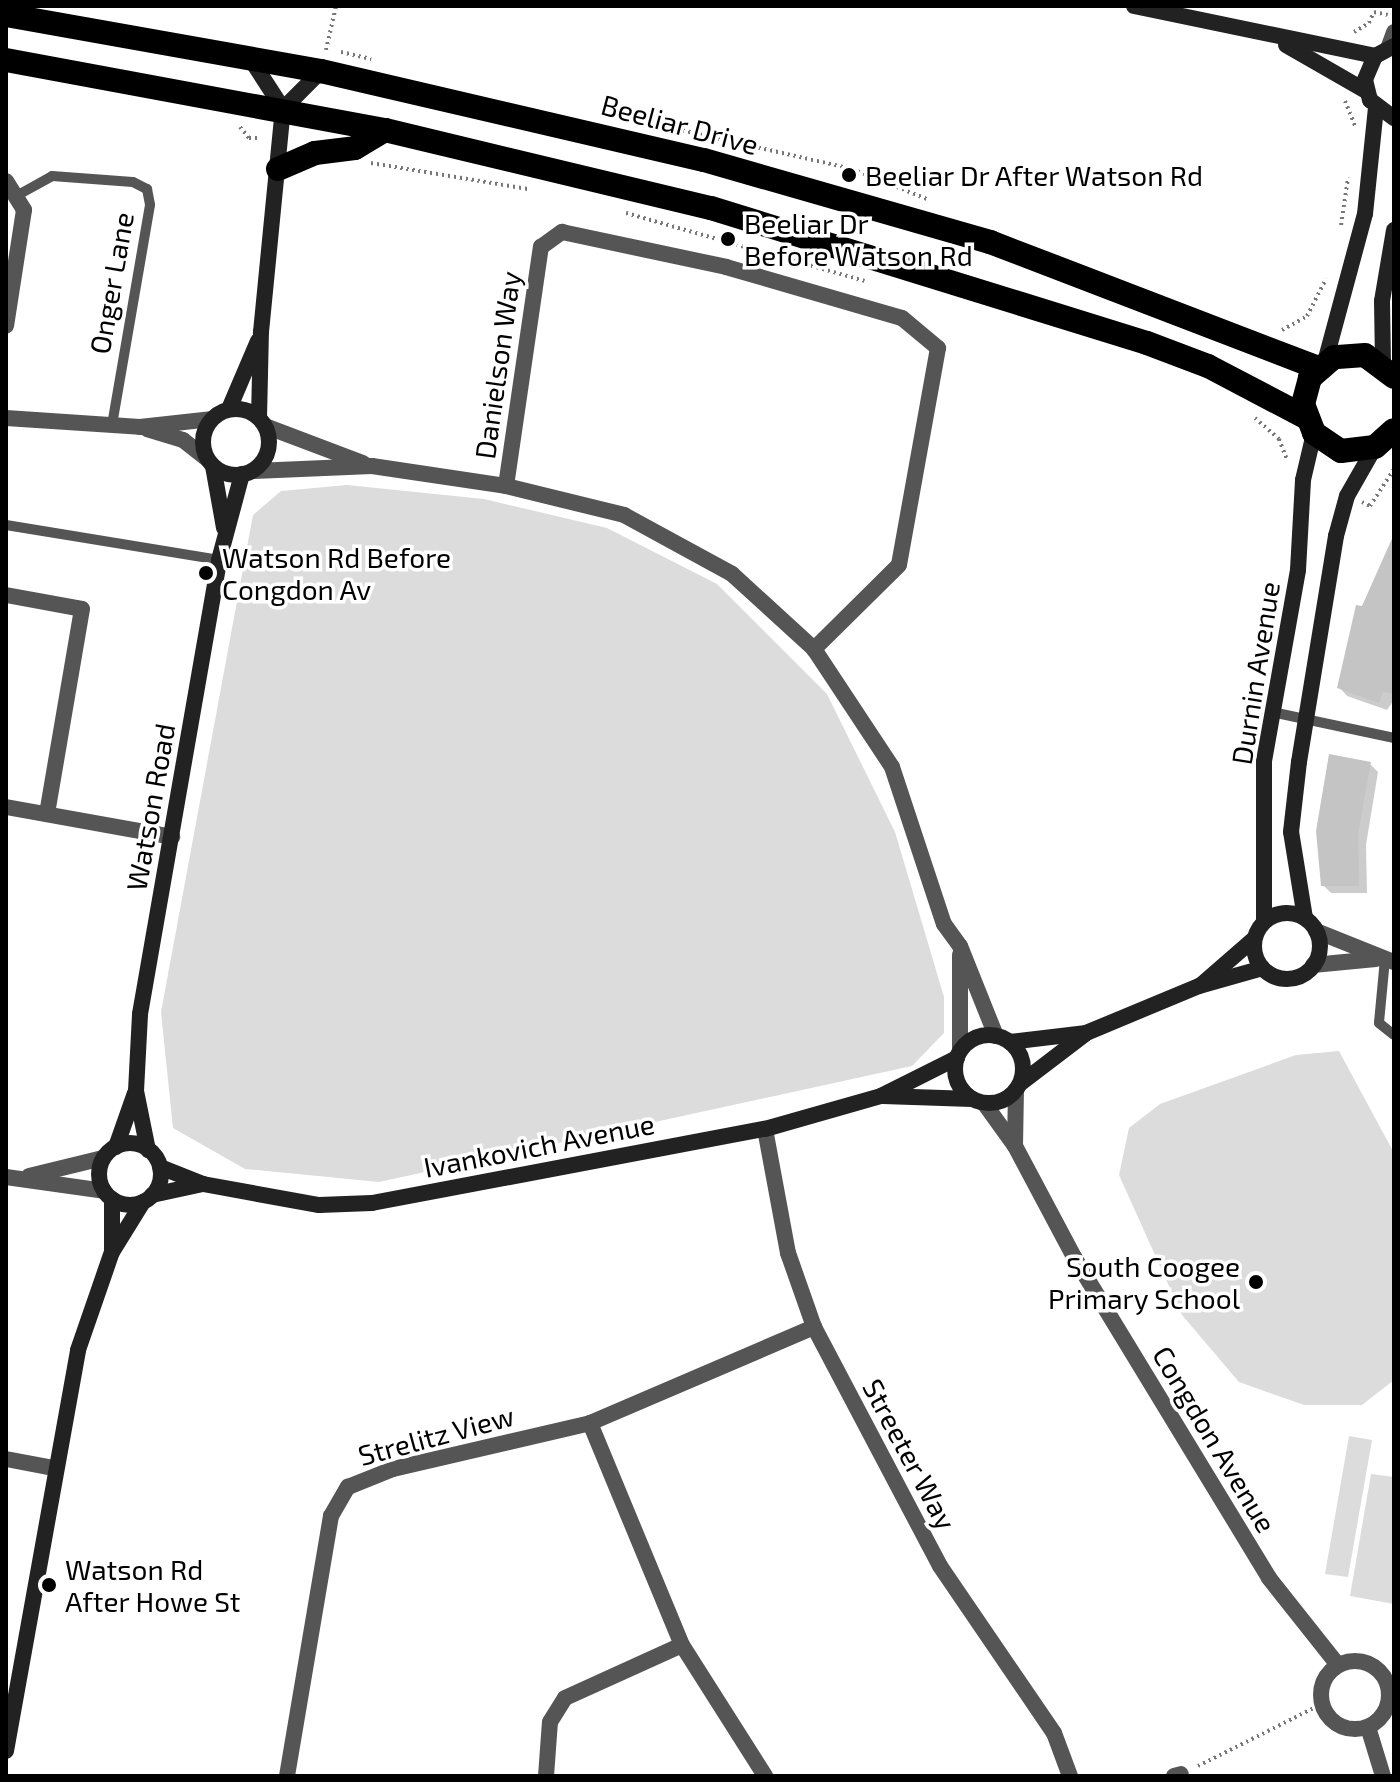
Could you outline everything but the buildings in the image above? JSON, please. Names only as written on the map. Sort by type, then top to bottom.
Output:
[{"type":"highway","name":"Beeliar Drive","points":[[6,15],[321,71],[606,135],[885,210],[1085,276],[1130,299],[1322,365]]},
{"type":"highway","points":[[6,60],[385,130],[711,208],[1010,297],[1208,366],[1310,425],[1341,451],[1387,439]]},
{"type":"highway","points":[[278,169],[315,153],[355,148],[385,130]]},
{"type":"highway","points":[[1310,425],[1304,391],[1322,365],[1354,354],[1389,370]]},
{"type":"street","points":[[1134,6],[1261,31],[1337,51],[1388,45]]},
{"type":"street","points":[[1261,31],[1366,91],[1376,108],[1394,118]]},
{"type":"street","points":[[1366,91],[1366,70],[1388,45]]},
{"type":"street","points":[[247,472],[266,456],[262,422],[261,332],[283,109],[250,58]]},
{"type":"street","points":[[283,109],[321,71]]},
{"type":"street","points":[[1322,365],[1365,214],[1376,108]]},
{"type":"street","points":[[6,181],[18,195],[24,225],[6,326]]},
{"type":"street","points":[[1389,370],[1382,301],[1394,231]]},
{"type":"street","name":"Danielson Way","points":[[506,486],[541,247],[562,232],[726,267],[902,318],[938,348],[899,565],[814,649]]},
{"type":"street","points":[[6,418],[140,427],[211,419],[229,409],[261,332]]},
{"type":"street","points":[[229,409],[372,466]]},
{"type":"street","points":[[210,462],[202,438],[211,419]]},
{"type":"street","name":"Durnin Avenue","points":[[1264,921],[1268,886],[1262,809],[1272,712],[1298,570],[1303,480],[1310,425]]},
{"type":"street","points":[[140,427],[183,440],[210,462],[247,472],[372,466],[506,486],[624,515],[732,574],[814,649],[892,767],[944,924],[960,946],[1003,1039],[1023,1059],[1018,1087]]},
{"type":"street","name":"Durnin Avenue","points":[[1305,918],[1291,832],[1336,536],[1347,496],[1387,439]]},
{"type":"street","name":"Watson Road","points":[[210,462],[225,534]]},
{"type":"street","name":"Watson Road","points":[[148,1150],[136,1091],[140,1014],[219,560],[247,472]]},
{"type":"street","points":[[6,595],[82,609],[47,814]]},
{"type":"street","points":[[6,807],[172,837]]},
{"type":"street","points":[[1199,986],[1254,939],[1264,921],[1284,913],[1305,918],[1316,931],[1390,960]]},
{"type":"street","points":[[1313,965],[1319,949],[1316,931]]},
{"type":"street","points":[[1254,939],[1263,968]]},
{"type":"street","points":[[960,946],[957,1080],[978,1101],[996,1103],[1086,1033],[1199,986],[1263,968],[1288,979],[1313,965],[1390,960]]},
{"type":"street","points":[[959,1054],[976,1037],[1003,1039],[1086,1033]]},
{"type":"street","name":"Ivankovich Avenue","points":[[160,1167],[203,1184],[319,1205],[372,1203],[765,1129],[881,1096],[959,1054]]},
{"type":"street","name":"Congdon Avenue","points":[[1015,1146],[1018,1087]]},
{"type":"street","name":"Watson Road","points":[[110,1153],[136,1091]]},
{"type":"street","name":"Ivankovich Avenue","points":[[881,1096],[978,1101]]},
{"type":"street","name":"Congdon Avenue","points":[[978,1101],[1015,1146],[1074,1257],[1269,1578],[1338,1665]]},
{"type":"street","name":"Streeter Way","points":[[765,1129],[788,1253],[814,1327],[940,1566],[1054,1733],[1070,1776]]},
{"type":"street","points":[[6,1751],[10,1703],[78,1350],[112,1252],[147,1198],[160,1167],[148,1150],[133,1143],[110,1153],[23,1177]]},
{"type":"street","points":[[110,1153],[99,1169],[108,1195],[112,1252]]},
{"type":"street","points":[[6,1177],[23,1177],[108,1195],[123,1204],[147,1198]]},
{"type":"street","name":"Ivankovich Avenue","points":[[147,1198],[203,1184]]},
{"type":"street","name":"Strelitz View","points":[[287,1776],[331,1516],[348,1487],[377,1473],[590,1423],[814,1327]]},
{"type":"street","points":[[590,1423],[682,1645],[765,1776]]},
{"type":"street","points":[[6,1459],[54,1468]]},
{"type":"street","points":[[546,1776],[550,1722],[565,1698],[682,1645]]},
{"type":"street","points":[[1361,1661],[1391,1681],[1385,1714],[1368,1727],[1345,1728],[1322,1704],[1323,1682],[1338,1665],[1361,1661]]},
{"type":"street","points":[[1368,1727],[1383,1776]]},
{"type":"lane","name":"Onger Lane","points":[[18,195],[52,176],[133,182],[147,189],[150,205],[112,425]]},
{"type":"lane","points":[[6,525],[219,560]]},
{"type":"lane","points":[[1272,712],[1394,738]]},
{"type":"lane","points":[[1390,960],[1379,1023],[1394,1035]]},
{"type":"path","points":[[1337,51],[1341,32],[1354,32],[1369,23],[1374,12],[1394,16]]},
{"type":"path","points":[[1333,72],[1329,90],[1347,102],[1355,131]]},
{"type":"path","points":[[1340,229],[1349,173]]},
{"type":"path","points":[[1320,297],[1329,270]]},
{"type":"path","points":[[1370,506],[1394,469]]},
{"type":"path","points":[[1178,1775],[1322,1704]]},
{"type":"shaded area","points":[[347,485],[484,499],[607,528],[717,584],[827,694],[895,832],[944,997],[944,1033],[912,1066],[379,1182],[245,1169],[173,1128],[161,1012],[253,515],[281,491]]},
{"type":"shaded area","points":[[1339,1051],[1394,1153],[1394,1380],[1362,1405],[1304,1405],[1239,1382],[1182,1315],[1119,1175],[1129,1128],[1160,1104],[1296,1055]]},
{"type":"shaded area","points":[[1349,1436],[1372,1440],[1348,1577],[1325,1574]]},
{"type":"shaded area","points":[[1371,1474],[1394,1477],[1394,1604],[1350,1596]]},
{"type":"place","name":"Beeliar Dr After Watson Rd","points":[[849,175]]},
{"type":"place","name":"Beeliar Dr Before Watson Rd","points":[[728,239]]},
{"type":"place","name":"Watson Rd Before Congdon Av","points":[[206,573]]},
{"type":"place","name":"South Coogee Primary School","points":[[1256,1282]]},
{"type":"place","name":"Watson Rd After Howe St","points":[[49,1585]]}]
